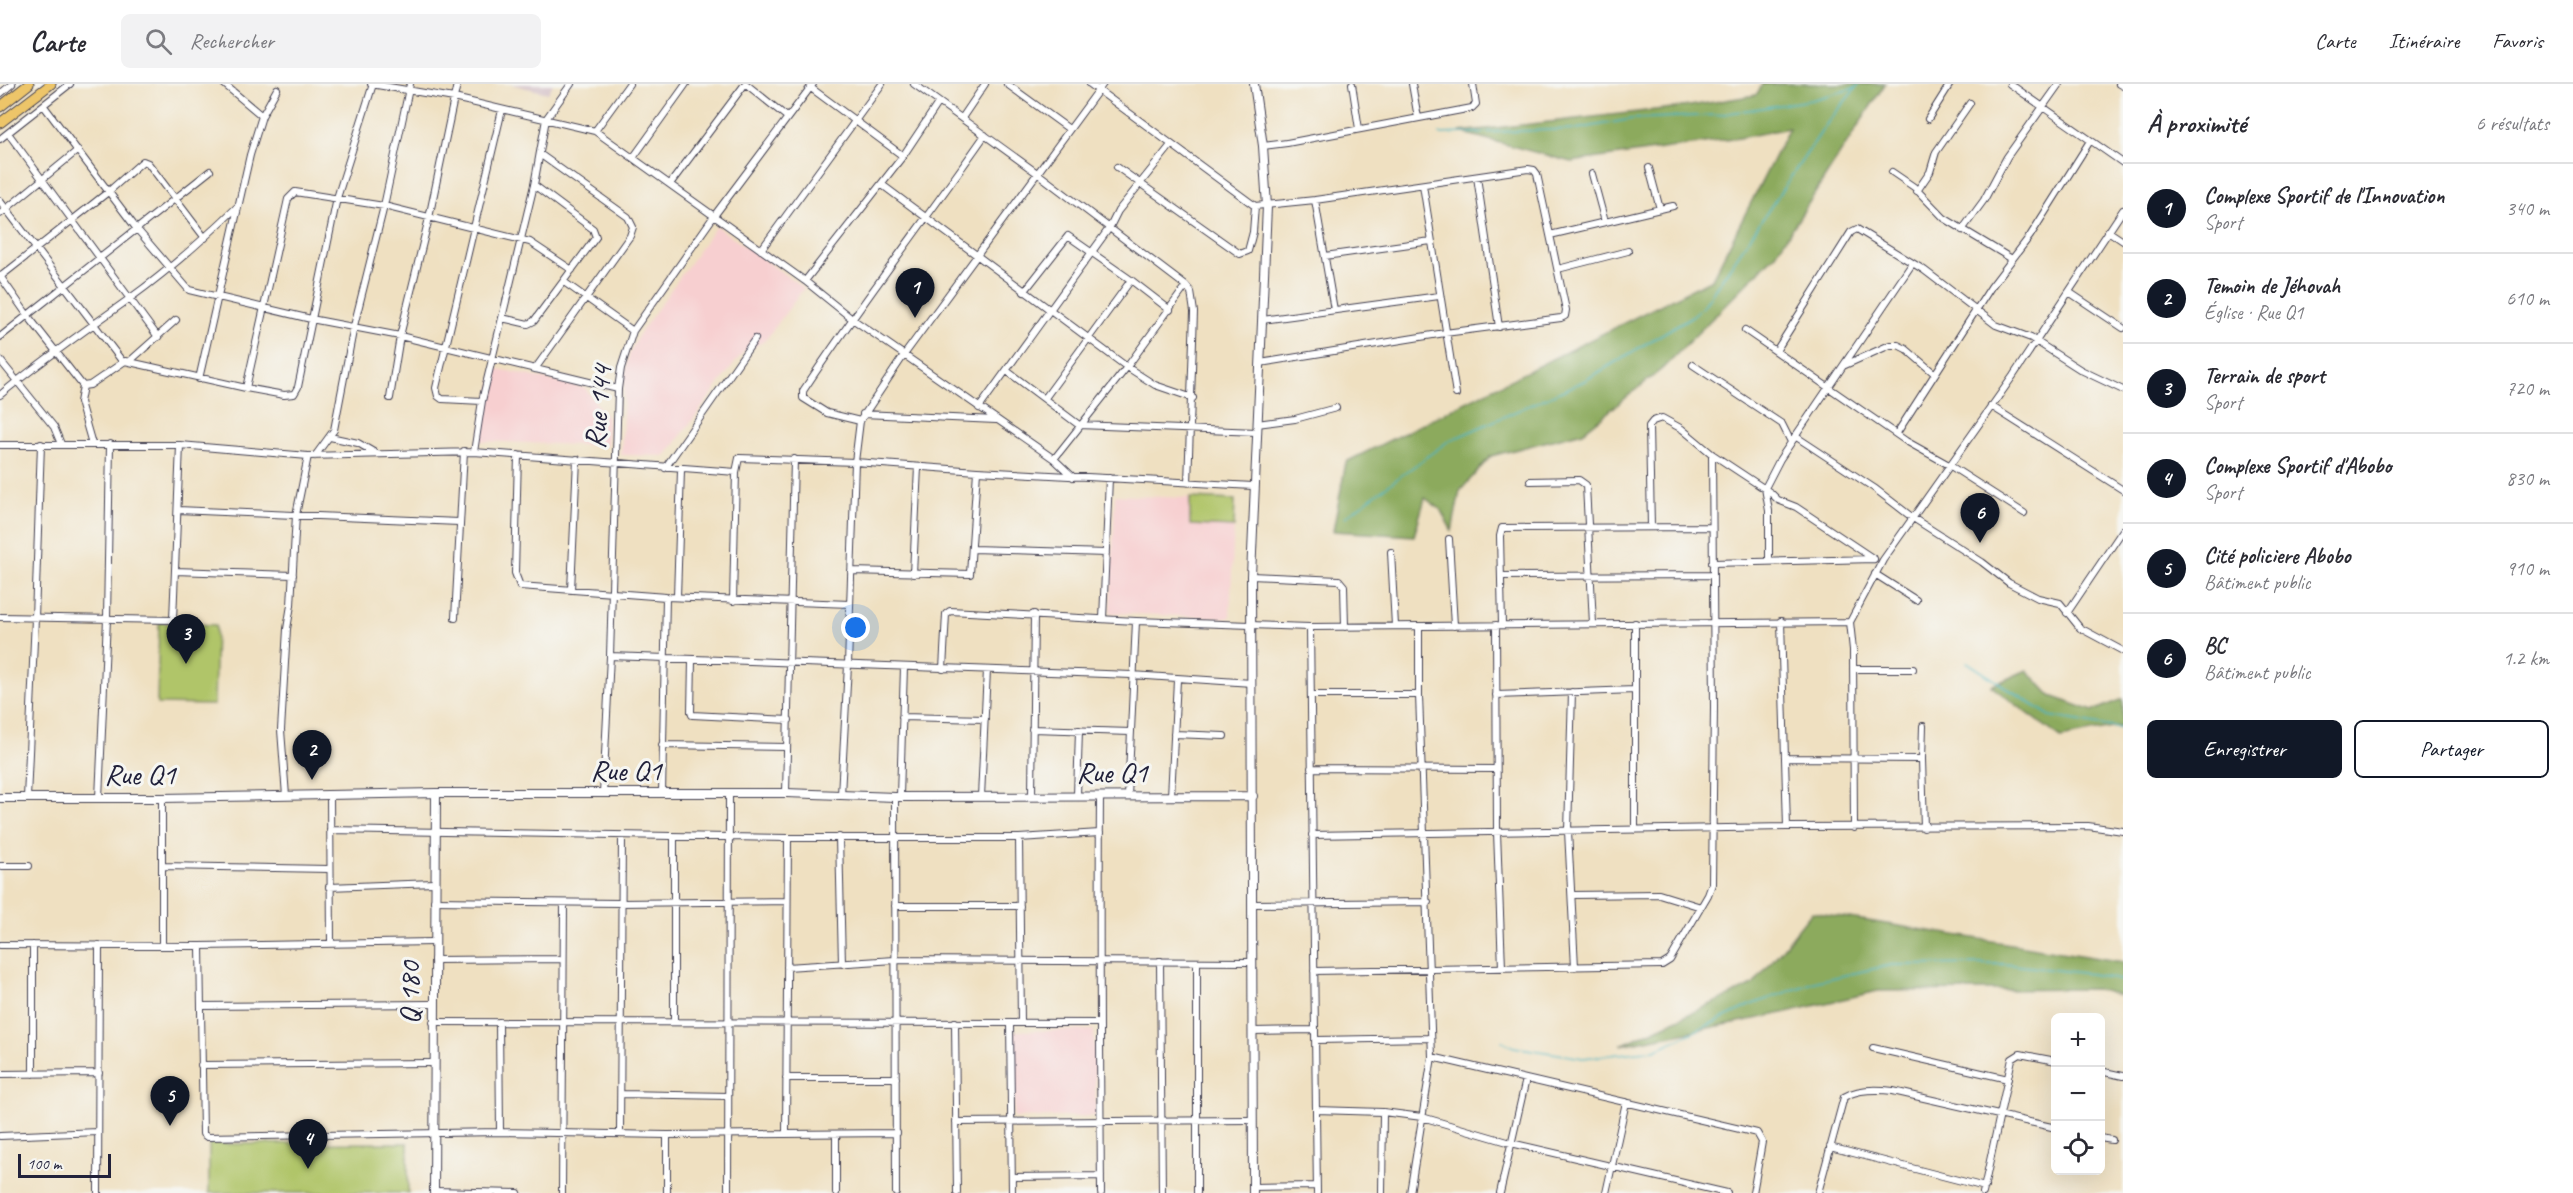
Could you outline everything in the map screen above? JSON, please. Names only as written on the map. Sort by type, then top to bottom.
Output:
[{"type":"main road","points":[[0,107],[29,84]]},
{"type":"main road","points":[[0,123],[51,84]]},
{"type":"street","points":[[0,94],[12,84]]},
{"type":"street","points":[[0,139],[45,106],[70,84]]},
{"type":"street","points":[[224,84],[262,116]]},
{"type":"street","points":[[83,386],[90,385],[122,361],[130,361],[199,379],[246,388],[284,395],[296,392],[337,198],[372,84],[410,88],[595,131],[805,281],[904,356],[1054,459],[1073,477]]},
{"type":"street","points":[[390,398],[400,336],[429,218],[457,84]]},
{"type":"street","points":[[474,452],[482,400],[541,155],[546,119],[571,84]]},
{"type":"street","points":[[595,131],[629,84]]},
{"type":"street","points":[[633,158],[686,84]]},
{"type":"street","points":[[670,184],[746,84],[787,117]]},
{"type":"street","points":[[761,250],[882,84]]},
{"type":"street","points":[[914,84],[1110,226],[1191,292],[1194,312],[1193,398],[1188,483]]},
{"type":"street","points":[[962,118],[985,84]]},
{"type":"street","points":[[1007,84],[1069,129]]},
{"type":"street","points":[[1090,84],[1101,87],[1171,145],[1255,206],[1534,170],[1537,174],[1566,310],[1565,316],[1260,363]]},
{"type":"street","points":[[1254,84],[1263,146],[1267,206],[1251,576],[1253,1190],[1317,1189],[1310,627]]},
{"type":"street","points":[[1352,84],[1359,129]]},
{"type":"street","points":[[1412,84],[1418,118]]},
{"type":"street","points":[[1263,146],[1472,108],[1476,104],[1473,84]]},
{"type":"street","points":[[1928,119],[1950,84]]},
{"type":"street","points":[[2010,84],[2123,163]]},
{"type":"street","points":[[1962,230],[1984,200],[2002,165],[2059,84]]},
{"type":"street","points":[[812,86],[903,156]]},
{"type":"street","name":"Rue 144","points":[[603,794],[610,656],[618,390],[621,368],[633,332],[714,216],[812,86]]},
{"type":"street","points":[[841,795],[855,462],[862,417],[1101,87]]},
{"type":"street","points":[[286,796],[281,730],[296,515],[311,456],[334,430],[354,326],[410,88]]},
{"type":"street","points":[[199,379],[238,206],[262,116],[277,89]]},
{"type":"street","points":[[805,281],[903,156],[939,102]]},
{"type":"street","points":[[1917,190],[1930,172],[1936,152],[1970,103]]},
{"type":"street","points":[[45,106],[108,192],[186,288],[311,319],[400,336],[618,390]]},
{"type":"street","points":[[482,400],[442,399],[438,396],[436,388],[502,110]]},
{"type":"street","points":[[8,133],[158,337]]},
{"type":"street","points":[[985,135],[927,218],[851,318],[802,394],[803,398],[827,413],[862,417],[996,420]]},
{"type":"street","points":[[1897,433],[1976,310],[2012,260],[2090,141]]},
{"type":"street","points":[[979,408],[1092,252],[1118,211],[1171,145]]},
{"type":"street","points":[[0,214],[78,150]]},
{"type":"street","points":[[535,369],[630,236],[632,222],[541,155]]},
{"type":"street","points":[[83,386],[54,351],[0,276],[145,161],[205,238]]},
{"type":"street","points":[[1117,167],[1240,254],[1248,251],[1251,245],[1255,206]]},
{"type":"street","points":[[1649,168],[1660,209]]},
{"type":"street","points":[[0,337],[67,287],[136,228],[210,171]]},
{"type":"street","points":[[1892,172],[1917,190],[1944,218],[2012,260]]},
{"type":"street","points":[[1592,174],[1605,222]]},
{"type":"street","points":[[1477,177],[1499,327]]},
{"type":"street","points":[[880,184],[1127,367],[1155,385],[1193,398]]},
{"type":"street","points":[[502,318],[532,323],[593,242],[595,231],[534,185]]},
{"type":"street","points":[[1423,185],[1456,394]]},
{"type":"street","points":[[246,388],[290,196],[300,192],[384,206],[536,244],[572,270]]},
{"type":"street","points":[[1315,200],[1334,310]]},
{"type":"street","points":[[0,201],[122,361]]},
{"type":"street","points":[[0,395],[54,351],[130,298],[205,238],[238,206]]},
{"type":"street","points":[[1550,235],[1673,206]]},
{"type":"street","points":[[1854,828],[1853,669],[1850,622],[1883,560],[2069,292],[2123,210]]},
{"type":"street","points":[[1776,351],[1855,229],[1923,270],[1996,325],[2035,340],[2080,370],[2123,390]]},
{"type":"street","points":[[2108,231],[2123,241]]},
{"type":"street","points":[[1024,292],[1066,236],[1092,252],[1170,310]]},
{"type":"street","points":[[1325,256],[1431,241]]},
{"type":"street","points":[[1557,269],[1628,251]]},
{"type":"street","points":[[1769,561],[1769,511],[1765,488],[1793,439],[1912,264]]},
{"type":"street","points":[[1045,398],[1131,280]]},
{"type":"street","points":[[564,282],[633,332]]},
{"type":"street","points":[[1054,459],[1127,367],[1186,286]]},
{"type":"street","points":[[2069,292],[2123,328]]},
{"type":"street","points":[[1262,320],[1440,296]]},
{"type":"street","points":[[130,361],[176,320]]},
{"type":"street","points":[[1745,330],[1906,441],[1949,465],[2024,513]]},
{"type":"street","points":[[664,468],[755,339]]},
{"type":"street","points":[[1844,365],[1890,345],[1898,345],[1935,374]]},
{"type":"street","points":[[0,360],[54,427],[61,444]]},
{"type":"street","points":[[1693,365],[1782,424],[1793,439],[1874,488],[1913,518],[2022,592],[2060,603],[2080,628],[2123,651]]},
{"type":"street","points":[[1007,371],[1079,425],[1190,431],[1257,428],[1336,408]]},
{"type":"street","points":[[83,386],[80,402],[92,444]]},
{"type":"street","points":[[1990,406],[2123,490]]},
{"type":"street","points":[[1651,527],[1649,426],[1659,418],[1668,420],[1712,454],[1765,488],[1778,500],[1796,507],[1874,560]]},
{"type":"street","points":[[330,437],[358,443],[377,454]]},
{"type":"street","points":[[27,798],[36,618],[40,444]]},
{"type":"street","points":[[99,798],[107,619],[110,444]]},
{"type":"street","points":[[0,445],[180,445],[311,456],[474,452],[616,462],[681,470],[736,472]]},
{"type":"street","points":[[0,617],[172,620],[180,445]]},
{"type":"street","points":[[455,618],[464,452]]},
{"type":"street","points":[[1314,971],[1575,967],[1666,963],[1701,907],[1712,884],[1712,454]]},
{"type":"street","points":[[518,455],[516,580],[520,586],[733,601],[850,604]]},
{"type":"street","points":[[733,601],[736,472],[739,458],[855,462],[1073,477],[1254,486]]},
{"type":"street","points":[[571,590],[577,459]]},
{"type":"street","points":[[786,793],[791,663],[790,603],[794,459]]},
{"type":"street","points":[[913,574],[918,467]]},
{"type":"street","points":[[677,597],[681,470]]},
{"type":"street","points":[[851,571],[970,574],[976,471]]},
{"type":"street","points":[[1103,619],[1109,478]]},
{"type":"street","points":[[1530,482],[1583,481],[1586,489],[1593,624]]},
{"type":"street","points":[[178,510],[459,522]]},
{"type":"street","points":[[1502,968],[1497,832],[1496,695],[1502,528],[1711,527]]},
{"type":"street","points":[[2067,613],[2123,530]]},
{"type":"street","points":[[1449,539],[1454,626]]},
{"type":"street","points":[[972,549],[1106,553]]},
{"type":"street","points":[[1391,552],[1395,626]]},
{"type":"street","points":[[1712,563],[1883,560]]},
{"type":"street","points":[[175,571],[293,575]]},
{"type":"street","points":[[1875,574],[1916,600]]},
{"type":"street","points":[[1501,576],[1711,575]]},
{"type":"street","points":[[1251,576],[1339,580],[1344,586],[1345,627]]},
{"type":"street","points":[[662,794],[666,597]]},
{"type":"street","points":[[943,669],[947,611],[1310,627],[1850,622]]},
{"type":"street","points":[[1032,796],[1034,614]]},
{"type":"street","points":[[1128,796],[1136,621]]},
{"type":"street","points":[[1781,621],[1787,827]]},
{"type":"street","points":[[1635,623],[1635,830]]},
{"type":"street","points":[[1410,1193],[1432,1057],[1428,902],[1421,769],[1419,626]]},
{"type":"street","points":[[610,656],[1132,675],[1177,680],[1252,683]]},
{"type":"street","points":[[692,660],[692,715],[789,720]]},
{"type":"street","points":[[896,1193],[895,837],[904,667]]},
{"type":"street","points":[[1853,669],[1913,669]]},
{"type":"street","points":[[981,797],[987,670]]},
{"type":"street","points":[[1171,796],[1177,680]]},
{"type":"street","points":[[1496,695],[1635,690]]},
{"type":"street","points":[[1572,692],[1568,831],[1575,967]]},
{"type":"street","points":[[1311,695],[1419,695]]},
{"type":"street","points":[[902,717],[985,719]]},
{"type":"street","points":[[1923,726],[1924,828]]},
{"type":"street","points":[[1032,729],[1131,732]]},
{"type":"street","points":[[1077,796],[1079,730]]},
{"type":"street","points":[[1174,734],[1224,736]]},
{"type":"street","points":[[662,745],[787,747]]},
{"type":"street","points":[[1785,758],[1922,759]]},
{"type":"street","points":[[1311,768],[1496,769]]},
{"type":"street","name":"Rue Q1","points":[[0,798],[162,798],[436,793],[786,793],[898,797],[1253,796]]},
{"type":"street","name":"Q 180","points":[[434,1192],[433,942],[436,793]]},
{"type":"street","points":[[728,1193],[729,794]]},
{"type":"street","points":[[330,795],[331,944]]},
{"type":"street","points":[[1100,796],[1101,1193]]},
{"type":"street","points":[[162,798],[162,945]]},
{"type":"street","points":[[1312,835],[1425,835],[1787,827],[2088,826],[2123,831]]},
{"type":"street","points":[[330,830],[788,838],[1019,838],[1100,833]]},
{"type":"street","points":[[620,1133],[622,836]]},
{"type":"street","points":[[674,837],[674,1022]]},
{"type":"street","points":[[839,837],[842,964]]},
{"type":"street","points":[[786,1134],[788,838]]},
{"type":"street","points":[[1019,838],[1021,1023]]},
{"type":"street","points":[[0,866],[29,866]]},
{"type":"street","points":[[162,866],[329,869]]},
{"type":"street","points":[[329,887],[434,883]]},
{"type":"street","points":[[1572,895],[1659,894],[1701,907]]},
{"type":"street","points":[[434,902],[787,901]]},
{"type":"street","points":[[1252,904],[1428,902]]},
{"type":"street","points":[[562,1193],[561,1022],[564,903]]},
{"type":"street","points":[[895,906],[1020,906]]},
{"type":"street","points":[[0,945],[200,946],[433,942]]},
{"type":"street","points":[[33,945],[33,1074]]},
{"type":"street","points":[[98,1193],[99,945]]},
{"type":"street","points":[[200,946],[203,1134],[207,1137],[500,1132],[667,1135],[897,1133]]},
{"type":"street","points":[[434,960],[562,959]]},
{"type":"street","points":[[787,967],[896,960],[1252,962]]},
{"type":"street","points":[[1160,961],[1162,1193]]},
{"type":"street","points":[[1197,962],[1197,1193]]},
{"type":"street","points":[[201,1006],[433,1004]]},
{"type":"street","points":[[433,1022],[1099,1023]]},
{"type":"street","points":[[499,1022],[500,1132]]},
{"type":"street","points":[[955,1022],[957,1193]]},
{"type":"street","points":[[1010,1023],[1012,1193]]},
{"type":"street","points":[[1253,1031],[1316,1030]]},
{"type":"street","points":[[1316,1040],[1431,1038]]},
{"type":"street","points":[[1873,1048],[2008,1079]]},
{"type":"street","points":[[1830,1147],[1984,1190],[2012,1059],[2015,1055],[2020,1054],[2051,1060]]},
{"type":"street","points":[[1432,1057],[1757,1133],[1762,1142],[1753,1193]]},
{"type":"street","points":[[201,1065],[433,1063]]},
{"type":"street","points":[[2105,1072],[2123,1076]]},
{"type":"street","points":[[0,1074],[99,1073]]},
{"type":"street","points":[[786,1078],[896,1078]]},
{"type":"street","points":[[1500,1193],[1526,1079]]},
{"type":"street","points":[[1818,1193],[1844,1097],[1854,1093],[1882,1089],[1893,1090],[2051,1127]]},
{"type":"street","points":[[621,1095],[728,1096]]},
{"type":"street","points":[[1605,1193],[1626,1102]]},
{"type":"street","points":[[1316,1110],[1383,1112],[1422,1117],[1511,1143],[1726,1193]]},
{"type":"street","points":[[1382,1193],[1383,1112]]},
{"type":"street","points":[[956,1122],[1252,1120]]},
{"type":"street","points":[[0,1136],[98,1132]]},
{"type":"street","points":[[836,1134],[837,1193]]},
{"type":"street","points":[[667,1135],[667,1193]]},
{"type":"street","points":[[2105,1139],[2112,1140]]},
{"type":"street","points":[[1012,1177],[1101,1176]]},
{"type":"street","points":[[434,1192],[518,1193]]},
{"type":"shaded area","points":[[510,84],[553,84],[548,93]]},
{"type":"shaded area","points":[[716,226],[804,288],[765,341],[743,352],[666,456],[621,455],[625,375],[629,355],[638,336]]},
{"type":"shaded area","points":[[495,368],[585,388],[608,419],[607,446],[479,441]]},
{"type":"shaded area","points":[[1115,495],[1235,500],[1230,618],[1110,613]]},
{"type":"shaded area","points":[[1094,1030],[1096,1116],[1014,1118],[1013,1031]]},
{"type":"green space","points":[[1763,84],[1885,84],[1776,254],[1662,369],[1583,432],[1491,456],[1460,491],[1452,531],[1440,509],[1425,498],[1414,536],[1333,531],[1346,462],[1712,279],[1789,128],[1739,138],[1571,162],[1460,132],[1690,106],[1756,95]]},
{"type":"green space","points":[[1190,498],[1235,500],[1234,527],[1190,525]]},
{"type":"green space","points":[[159,623],[216,625],[214,705],[157,704]]},
{"type":"green space","points":[[2027,670],[2051,696],[2093,711],[2123,699],[2123,726],[2061,738],[1991,686]]},
{"type":"green space","points":[[1812,912],[2123,962],[2123,996],[2095,989],[1878,991],[1770,1016],[1621,1045],[1753,985]]},
{"type":"green space","points":[[408,1143],[408,1193],[209,1193],[209,1144]]},
{"type":"waterway","points":[[1345,517],[1447,442],[1584,381],[1692,316],[1703,307],[1828,122],[1859,84]]},
{"type":"waterway","points":[[1440,134],[1577,129],[1632,119],[1717,115],[1811,100],[1855,88]]},
{"type":"waterway","points":[[1967,662],[2050,716],[2123,729]]},
{"type":"waterway","points":[[1502,1041],[1514,1047],[1583,1058],[1655,1050],[1753,1004],[1818,981],[1891,965],[2004,964],[2091,974],[2123,981]]},
{"type":"place","name":"Complexe Sportif de l'Innovation","points":[[915,318]]},
{"type":"place","name":"BC","points":[[1980,543]]},
{"type":"place","name":"Terrain de sport","points":[[186,664]]},
{"type":"place","name":"Temoin de Jéhovah","points":[[312,780]]},
{"type":"place","name":"Cité policiere Abobo","points":[[170,1126]]},
{"type":"place","name":"Complexe Sportif d'Abobo","points":[[308,1169]]}]
